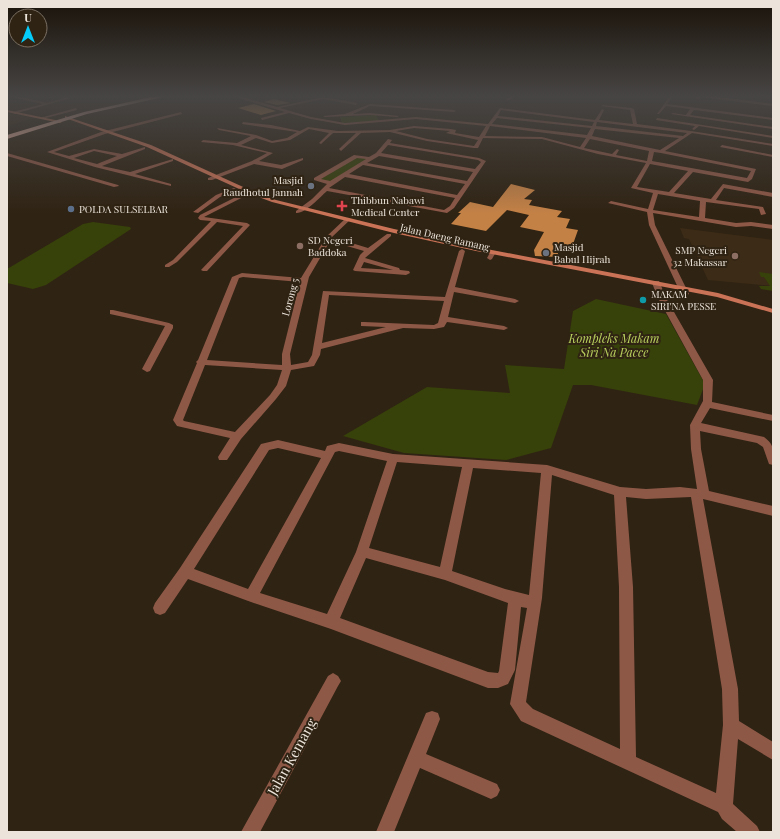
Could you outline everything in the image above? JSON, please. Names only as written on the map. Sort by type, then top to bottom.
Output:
[{"type":"main road","name":"Jalan Daeng Ramang","points":[[113,135],[214,178],[268,204],[301,210],[491,255],[685,291],[773,311]]},
{"type":"main road","name":"Jalan Daeng Ramang","points":[[134,143],[214,178],[234,190],[247,193]]},
{"type":"main road","name":"Jalan Daeng Ramang","points":[[345,221],[389,235],[429,241],[462,251],[491,255]]},
{"type":"main road","name":"Jalan Daeng Ramang","points":[[685,291],[773,317]]},
{"type":"street","points":[[96,135],[49,152],[169,185]]},
{"type":"street","points":[[251,135],[272,142],[288,139],[295,135]]},
{"type":"street","points":[[321,143],[329,135]]},
{"type":"street","points":[[341,150],[356,135]]},
{"type":"street","points":[[407,135],[427,140],[476,147],[483,135]]},
{"type":"street","points":[[460,135],[481,138],[542,138],[613,156],[693,169],[748,180],[754,170],[573,135]]},
{"type":"street","points":[[630,135],[645,138]]},
{"type":"street","points":[[663,135],[684,137]]},
{"type":"street","points":[[661,152],[687,135]]},
{"type":"street","points":[[711,135],[773,145]]},
{"type":"street","points":[[761,135],[773,137]]},
{"type":"street","points":[[237,145],[256,136]]},
{"type":"street","points":[[581,149],[589,137]]},
{"type":"street","points":[[301,210],[331,184],[378,154],[391,139]]},
{"type":"street","points":[[204,141],[237,145],[271,153],[254,162],[214,178]]},
{"type":"street","points":[[666,143],[674,144]]},
{"type":"street","points":[[327,189],[442,212],[449,210],[484,160],[387,144]]},
{"type":"street","points":[[613,156],[621,144]]},
{"type":"street","points":[[722,146],[773,156]]},
{"type":"street","points":[[98,166],[143,148]]},
{"type":"street","points":[[69,158],[94,150],[122,156]]},
{"type":"street","points":[[652,150],[649,162],[634,188],[758,208],[762,209],[763,214]]},
{"type":"street","points":[[7,154],[116,186]]},
{"type":"street","points":[[378,154],[476,171]]},
{"type":"street","points":[[331,184],[316,179],[356,156],[371,159]]},
{"type":"street","points":[[254,162],[282,167],[301,159]]},
{"type":"street","points":[[130,174],[171,160]]},
{"type":"street","points":[[362,164],[469,183]]},
{"type":"street","points":[[671,193],[693,169]]},
{"type":"street","points":[[344,175],[459,197]]},
{"type":"street","points":[[712,201],[723,186],[773,195]]},
{"type":"street","points":[[196,212],[218,196],[234,190]]},
{"type":"street","points":[[656,191],[650,211],[652,225],[685,291]]},
{"type":"street","points":[[204,270],[246,225],[200,218],[211,210],[247,193]]},
{"type":"street","points":[[702,219],[703,199]]},
{"type":"street","points":[[611,203],[736,225],[751,224],[773,227]]},
{"type":"street","points":[[167,266],[175,261],[216,220]]},
{"type":"street","name":"Lorong 5","points":[[288,368],[286,354],[304,280],[328,238],[345,221]]},
{"type":"street","points":[[361,259],[407,272],[358,270],[361,259],[363,255],[389,235]]},
{"type":"street","points":[[328,238],[368,250]]},
{"type":"street","points":[[364,324],[402,326],[440,325],[444,319],[448,298],[452,289],[462,251]]},
{"type":"street","points":[[237,436],[178,422],[200,362],[237,276],[242,275],[304,280]]},
{"type":"street","points":[[656,286],[708,380],[710,393],[707,404],[695,425],[695,440],[700,494],[730,689],[731,725],[724,806],[728,813],[751,832]]},
{"type":"street","points":[[452,289],[515,301]]},
{"type":"street","points":[[200,362],[288,368],[311,364],[316,355],[326,293],[448,298]]},
{"type":"street","points":[[113,312],[169,325],[169,328],[148,369]]},
{"type":"street","points":[[444,319],[504,328]]},
{"type":"street","points":[[317,347],[402,326]]},
{"type":"street","points":[[223,457],[237,436],[273,397],[281,386],[288,368]]},
{"type":"street","points":[[707,404],[773,418]]},
{"type":"street","points":[[695,425],[760,440],[767,446],[773,461]]},
{"type":"street","points":[[160,608],[185,572],[264,447],[278,444],[327,455]]},
{"type":"street","points":[[251,596],[327,455],[331,449],[336,447],[393,458],[547,469],[620,492],[646,494],[680,492],[700,494],[773,511]]},
{"type":"street","points":[[331,622],[362,552],[393,458]]},
{"type":"street","points":[[445,574],[468,464]]},
{"type":"street","points":[[547,469],[534,602],[518,704],[527,715],[724,806]]},
{"type":"street","points":[[620,492],[626,587],[628,761]]},
{"type":"street","points":[[362,552],[445,574],[528,603],[534,602]]},
{"type":"street","points":[[185,572],[251,596],[331,622],[488,680],[495,681],[506,677],[508,670],[516,599]]},
{"type":"street","name":"Jalan Kemang","points":[[250,832],[333,681]]},
{"type":"street","points":[[385,832],[432,719]]},
{"type":"street","points":[[731,725],[773,752]]},
{"type":"street","points":[[416,758],[491,790]]},
{"type":"shaded area","name":"SMP Negeri 32 Makassar","points":[[680,228],[773,240],[773,286],[708,280],[689,239],[684,238]]},
{"type":"green space","points":[[358,157],[370,159],[330,182],[319,180]]},
{"type":"green space","points":[[93,222],[130,227],[131,229],[46,285],[33,289],[7,283],[7,269],[83,224]]},
{"type":"green space","points":[[759,272],[773,274],[773,291],[761,289],[759,286],[770,286],[764,277],[761,277]]},
{"type":"green space","name":"Kompleks Makam Siri Na Pacce","points":[[596,299],[666,314],[705,384],[697,405],[591,385],[573,385],[551,448],[506,460],[404,453],[343,436],[427,387],[510,393],[505,365],[564,369],[573,311]]},
{"type":"building","points":[[511,184],[535,190],[524,199],[532,200],[529,205],[562,211],[557,217],[570,219],[566,228],[578,230],[572,247],[555,244],[559,257],[535,256],[534,250],[544,232],[520,227],[529,215],[507,210],[486,231],[451,224],[461,213],[458,213],[470,202],[493,207]]},
{"type":"place","name":"Masjid Raudhotul Jannah","points":[[311,186]]},
{"type":"place","name":"Thibbun Nabawi Medical Center","points":[[342,206]]},
{"type":"place","name":"POLDA SULSELBAR","points":[[71,209]]},
{"type":"place","name":"SD Negeri Baddoka","points":[[300,246]]},
{"type":"place","name":"Masjid Babul Hijrah","points":[[546,253]]},
{"type":"place","name":"SMP Negeri 32 Makassar","points":[[735,256]]},
{"type":"place","name":"MAKAM SIRI'NA PESSE","points":[[643,300]]}]
